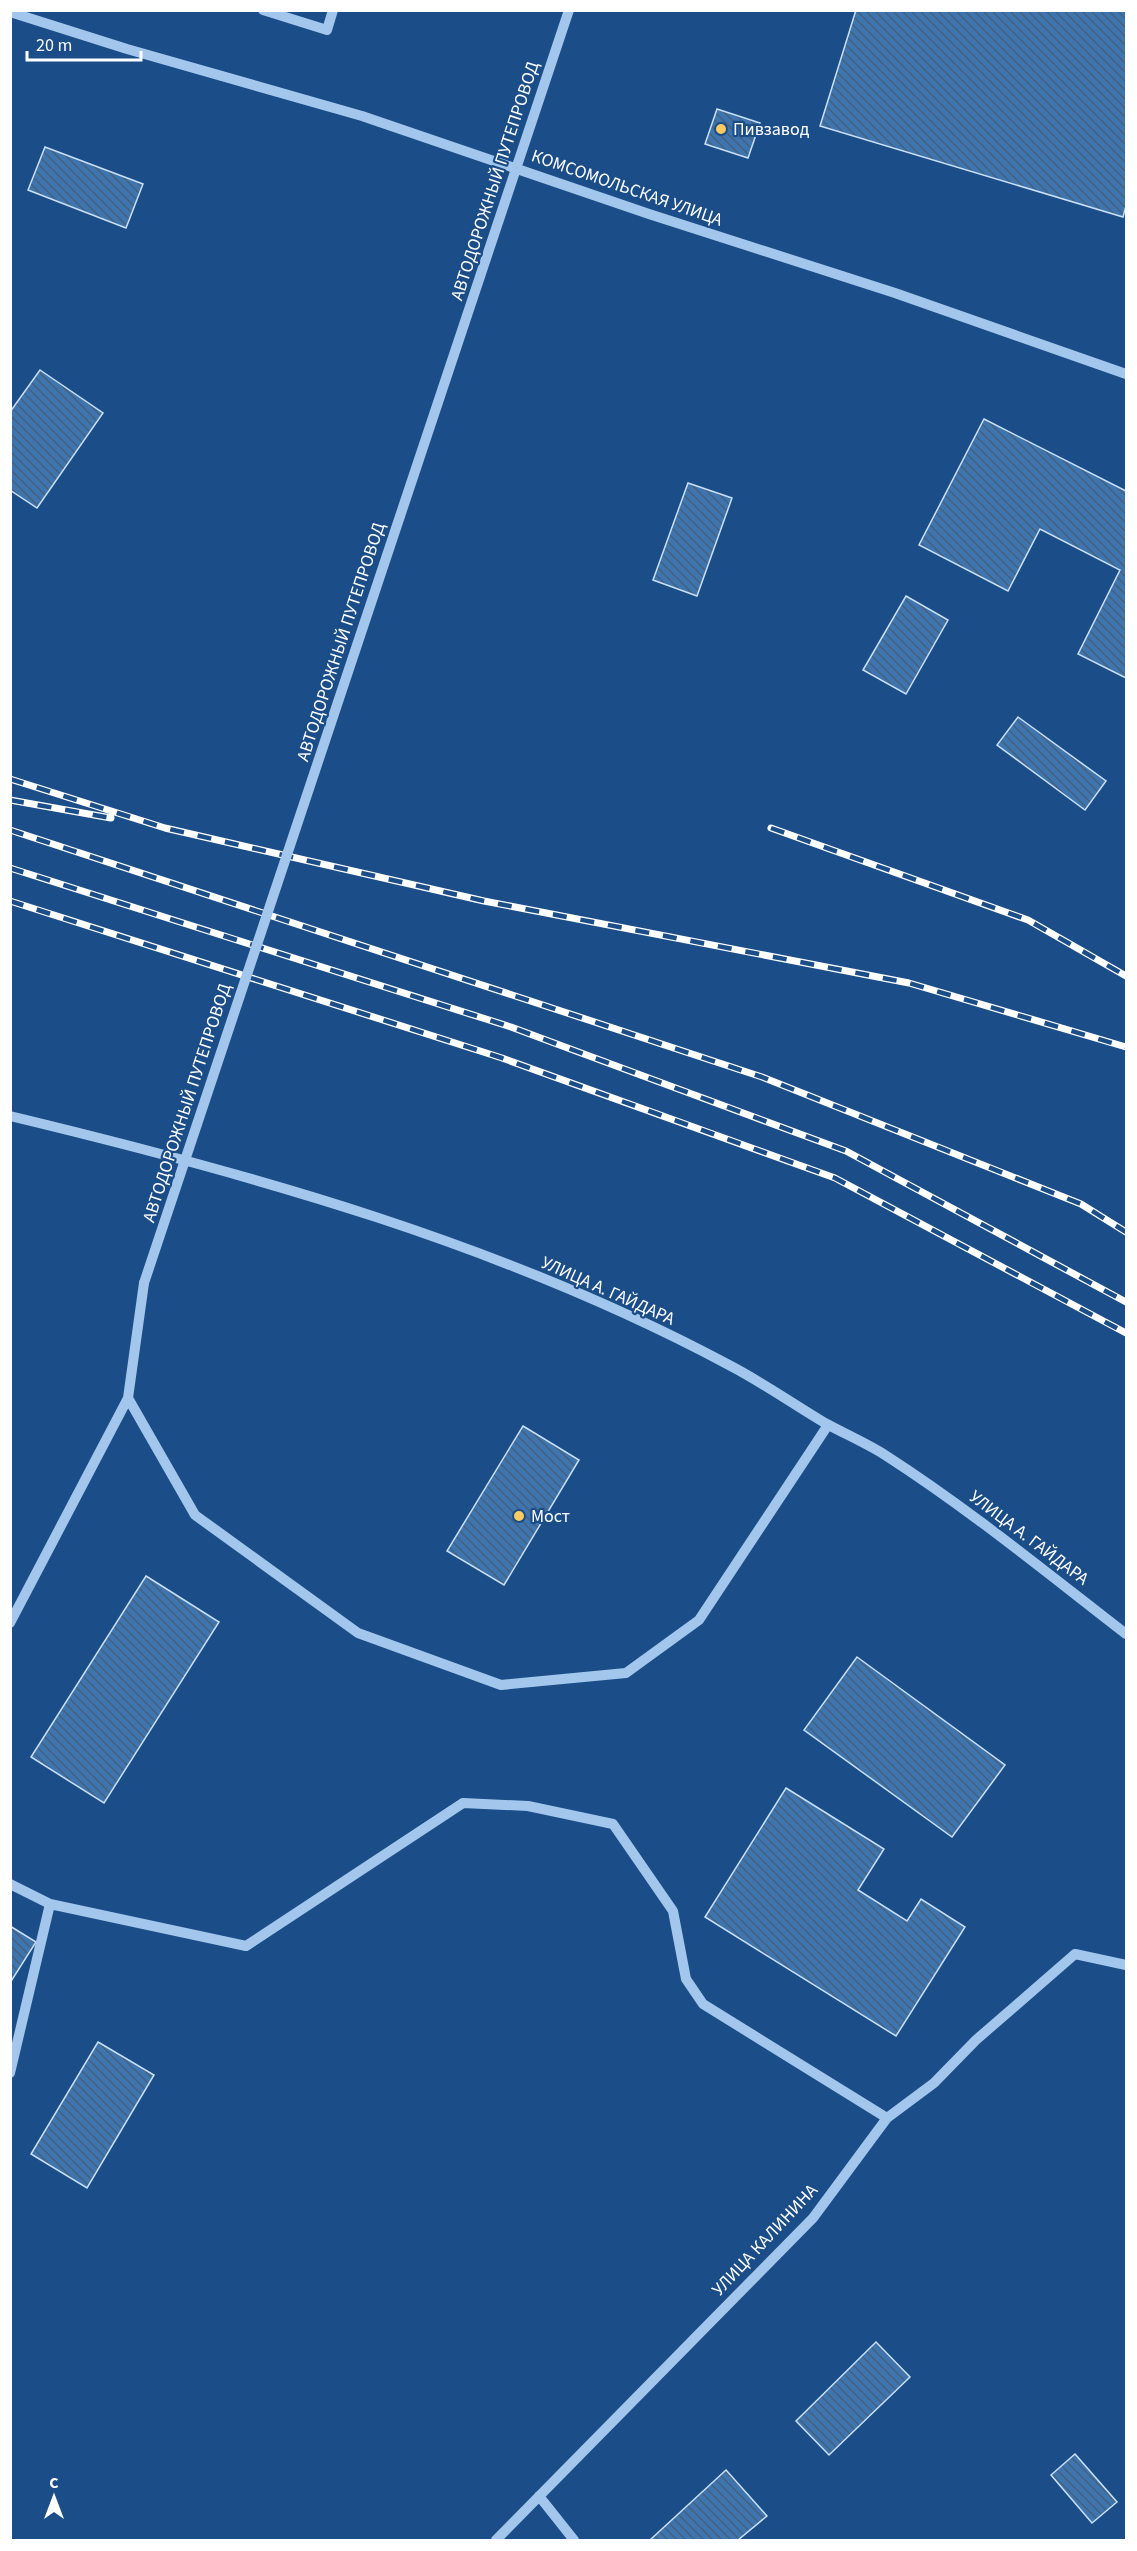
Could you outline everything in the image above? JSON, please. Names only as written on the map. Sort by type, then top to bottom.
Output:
[{"type":"street","points":[[263,10],[327,30],[333,10]]},
{"type":"street","name":"АВТОДОРОЖНЫЙ ПУТЕПРОВОД","points":[[10,1623],[128,1398],[144,1283],[569,10]]},
{"type":"street","name":"КОМСОМОЛЬСКАЯ УЛИЦА","points":[[10,12],[127,49],[362,116],[649,214],[895,292],[1126,374]]},
{"type":"street","name":"УЛИЦА А. ГАЙДАРА","points":[[10,1116],[281,1186],[480,1254],[601,1303],[729,1365],[828,1425],[883,1454],[957,1505],[1126,1634]]},
{"type":"street","points":[[128,1398],[195,1515],[358,1633],[501,1685],[626,1673],[699,1620],[828,1425]]},
{"type":"street","points":[[10,1884],[50,1904],[246,1946],[463,1803],[528,1806],[613,1824],[673,1911],[686,1979],[703,2004],[887,2118]]},
{"type":"street","points":[[10,2073],[50,1904]]},
{"type":"street","name":"УЛИЦА КАЛИНИНА","points":[[496,2541],[813,2218],[887,2118],[934,2083],[976,2040],[1075,1954],[1126,1965]]},
{"type":"street","points":[[539,2496],[573,2541]]},
{"type":"building","points":[[856,10],[1126,10],[1126,206],[1123,217],[820,126]]},
{"type":"building","points":[[717,109],[760,123],[748,158],[705,144]]},
{"type":"building","points":[[45,147],[143,184],[126,228],[28,190]]},
{"type":"building","points":[[40,370],[103,413],[37,508],[10,490],[10,412]]},
{"type":"building","points":[[984,419],[1126,491],[1126,678],[1078,654],[1120,570],[1040,529],[1008,591],[919,545]]},
{"type":"building","points":[[688,483],[732,498],[697,596],[653,580]]},
{"type":"building","points":[[906,596],[948,620],[906,694],[863,670]]},
{"type":"building","points":[[1018,717],[1106,781],[1085,810],[997,745]]},
{"type":"building","points":[[523,1426],[579,1460],[504,1585],[447,1551]]},
{"type":"building","points":[[146,1576],[219,1622],[104,1803],[31,1757]]},
{"type":"building","points":[[857,1657],[1005,1765],[952,1837],[804,1730]]},
{"type":"building","points":[[786,1788],[884,1849],[858,1890],[907,1921],[921,1899],[965,1927],[896,2036],[705,1917]]},
{"type":"building","points":[[10,1926],[36,1942],[10,1983]]},
{"type":"building","points":[[98,2042],[154,2075],[87,2188],[31,2154]]},
{"type":"building","points":[[876,2342],[910,2377],[829,2455],[796,2421]]},
{"type":"building","points":[[1075,2454],[1117,2502],[1092,2523],[1051,2475]]},
{"type":"building","points":[[726,2470],[767,2516],[738,2540],[650,2540]]},
{"type":"railway","points":[[10,779],[165,828],[484,901],[909,983],[1126,1047]]},
{"type":"railway","points":[[10,800],[111,818]]},
{"type":"railway","points":[[771,828],[1028,920],[1126,976]]},
{"type":"railway","points":[[10,830],[762,1077],[1081,1204],[1126,1232]]},
{"type":"railway","points":[[10,868],[511,1027],[846,1151],[1126,1302]]},
{"type":"railway","points":[[10,901],[502,1058],[835,1178],[1126,1333]]},
{"type":"place","name":"Пивзавод","points":[[721,129]]},
{"type":"place","name":"Мост","points":[[519,1516]]}]
